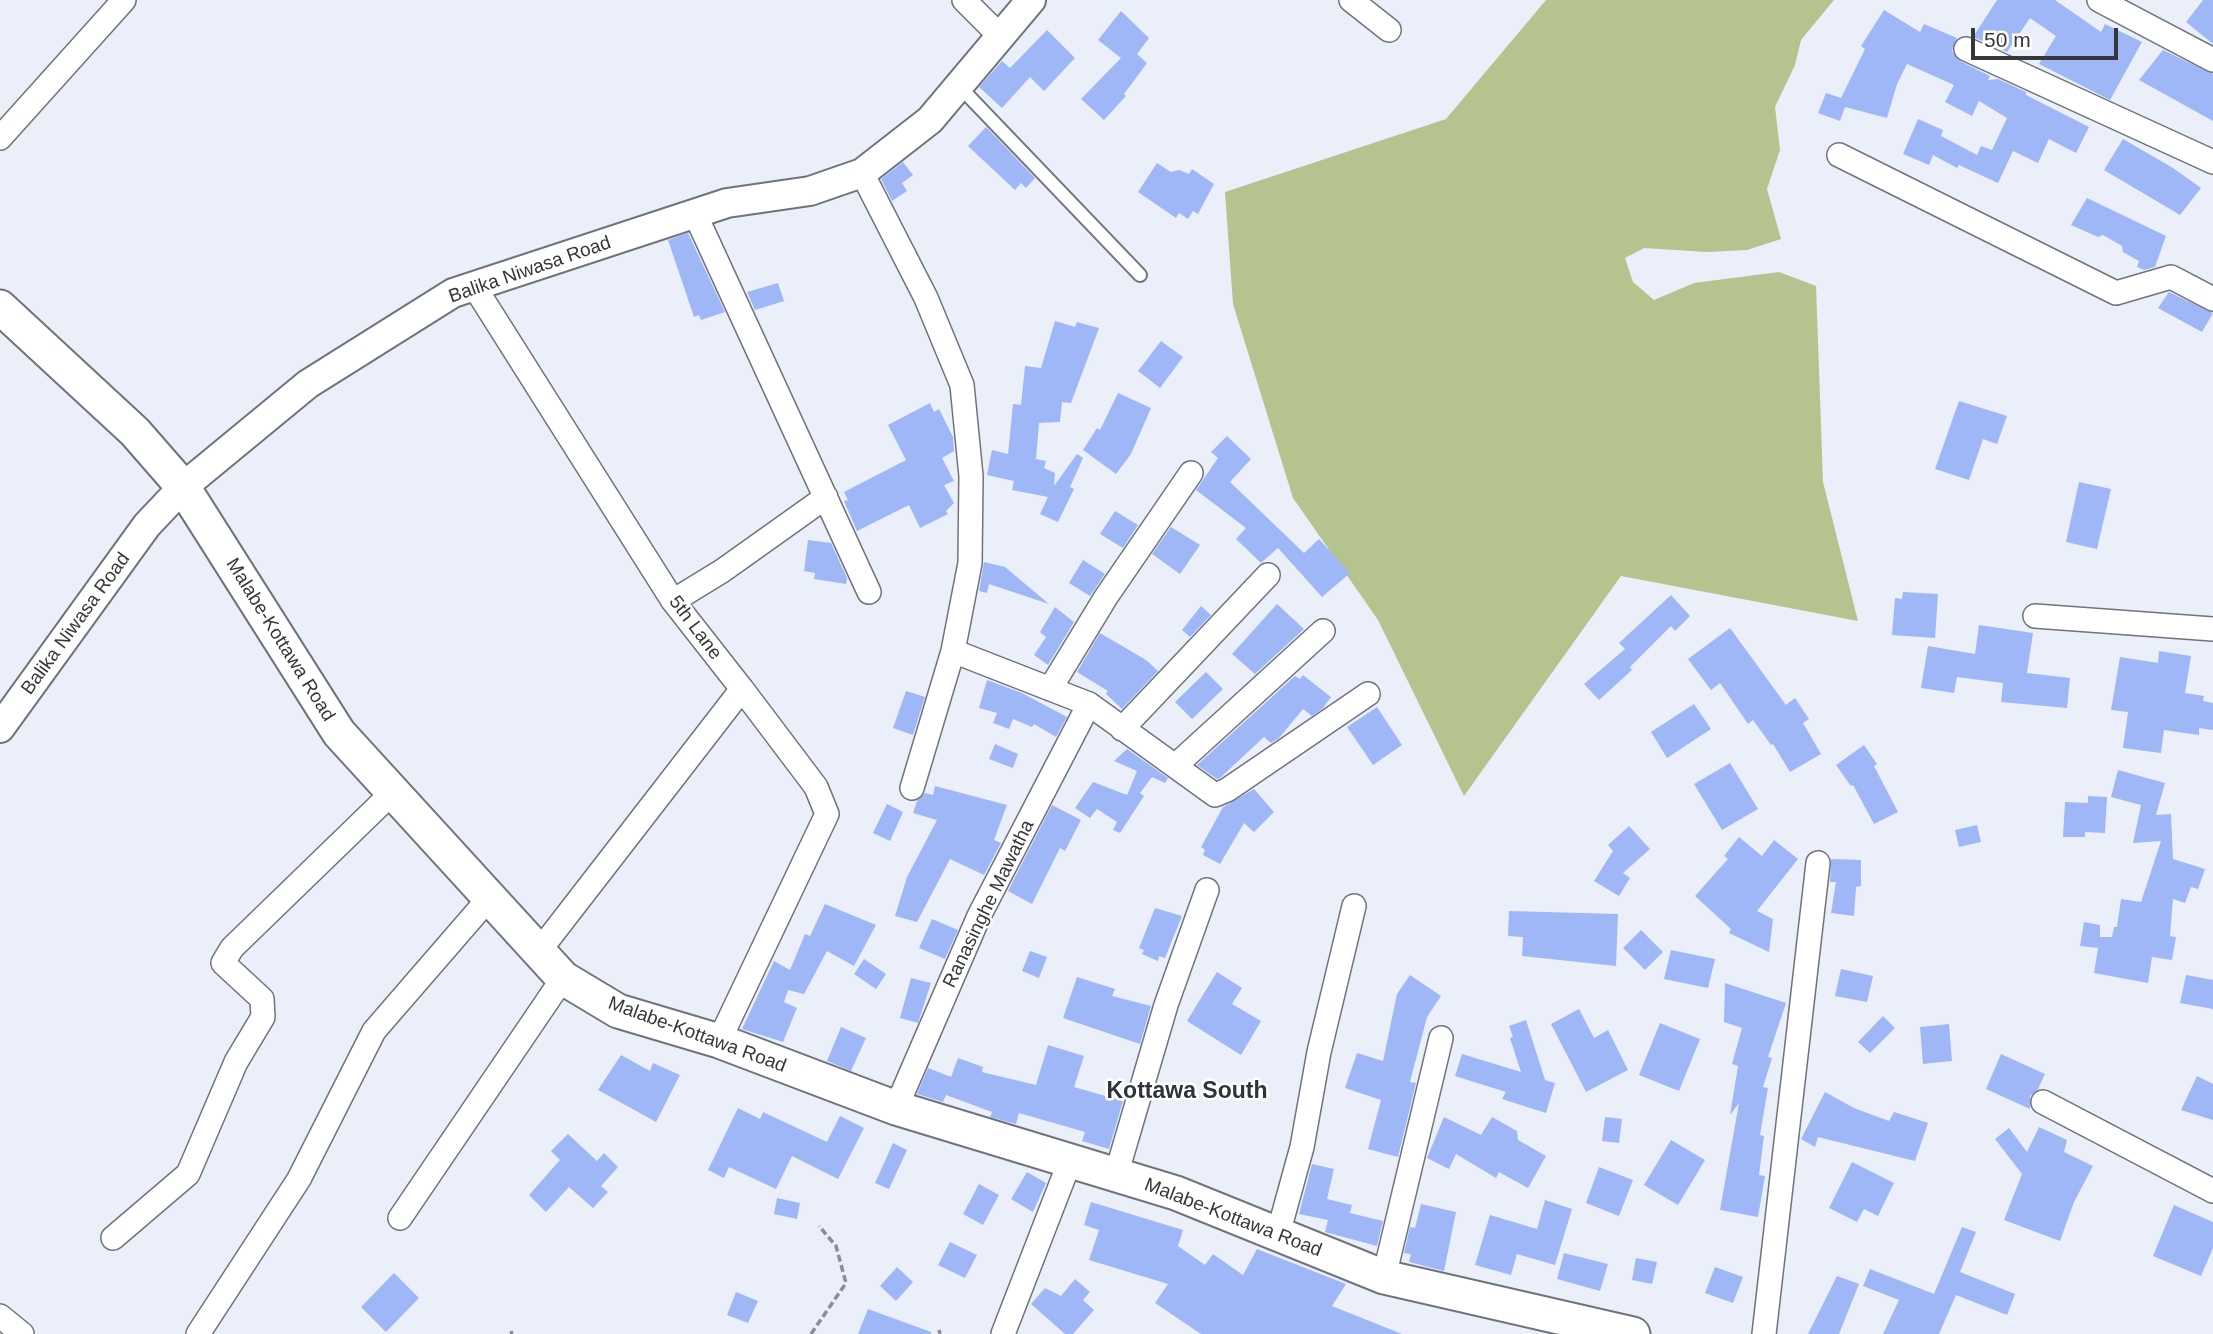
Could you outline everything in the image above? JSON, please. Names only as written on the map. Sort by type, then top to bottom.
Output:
[{"type":"main road","name":"Malabe-Kottawa Road","points":[[0,307],[135,432],[183,486],[339,733],[564,978],[618,1011],[719,1041],[896,1108],[1176,1193],[1384,1277],[1633,1334]]},
{"type":"street","points":[[0,138],[124,0]]},
{"type":"street","points":[[964,0],[1000,36]]},
{"type":"street","name":"Balika Niwasa Road","points":[[0,728],[147,525],[183,486],[308,384],[453,293],[696,216],[727,203],[810,191],[862,173],[930,120],[1031,0]]},
{"type":"street","points":[[1351,0],[1390,30]]},
{"type":"street","points":[[2099,0],[2213,60]]},
{"type":"street","points":[[1966,49],[2213,162]]},
{"type":"street","points":[[1839,155],[2116,293],[2171,277],[2213,299]]},
{"type":"street","points":[[862,173],[926,298],[962,385],[971,476],[970,563],[953,651],[912,788]]},
{"type":"street","points":[[696,216],[869,592]]},
{"type":"street","name":"5th Lane","points":[[474,286],[673,601],[817,787],[827,814],[719,1041]]},
{"type":"street","points":[[1050,689],[1106,597],[1191,473]]},
{"type":"street","points":[[673,601],[826,498]]},
{"type":"street","points":[[1122,729],[1268,575]]},
{"type":"street","points":[[2035,616],[2213,629]]},
{"type":"street","points":[[1175,766],[1323,631]]},
{"type":"street","points":[[953,651],[1088,704],[1215,795],[1227,790],[1368,694]]},
{"type":"street","points":[[540,950],[742,689]]},
{"type":"street","name":"Ranasinghe Mawatha","points":[[896,1108],[979,916],[1088,704]]},
{"type":"street","points":[[113,1238],[188,1174],[236,1062],[263,1017],[262,999],[223,963],[232,948],[393,792]]},
{"type":"street","points":[[1764,1334],[1818,863]]},
{"type":"street","points":[[1116,1175],[1166,1005],[1207,890]]},
{"type":"street","points":[[198,1334],[299,1180],[374,1031],[490,897]]},
{"type":"street","points":[[1278,1234],[1302,1147],[1319,1052],[1354,906]]},
{"type":"street","points":[[400,1218],[564,978]]},
{"type":"street","points":[[1384,1277],[1441,1038]]},
{"type":"street","points":[[2043,1102],[2213,1191]]},
{"type":"street","points":[[1003,1334],[1070,1161]]},
{"type":"street","points":[[0,1315],[22,1334]]},
{"type":"lane","points":[[958,86],[1140,275]]},
{"type":"path","points":[[811,1334],[846,1283],[836,1246],[819,1226]]},
{"type":"green space","points":[[1546,0],[1834,0],[1801,40],[1795,65],[1775,107],[1780,150],[1767,189],[1781,239],[1747,250],[1707,252],[1644,248],[1625,258],[1633,282],[1654,300],[1694,283],[1779,272],[1816,286],[1823,482],[1858,621],[1621,576],[1464,796],[1378,620],[1293,498],[1233,304],[1225,192],[1446,119]]},
{"type":"building","points":[[1997,0],[2055,0],[2101,32],[2105,24],[2142,42],[2110,100],[2039,64],[2056,36],[2030,18],[2007,52],[1973,37]]},
{"type":"building","points":[[2203,0],[2213,0],[2213,44],[2186,22]]},
{"type":"building","points":[[1884,10],[1920,32],[1924,24],[1957,38],[1952,51],[1960,61],[1990,76],[1988,80],[1998,79],[2026,92],[2026,95],[2089,127],[2076,153],[2049,139],[2038,163],[2013,151],[1998,183],[1959,165],[1957,168],[1933,155],[1929,165],[1903,154],[1918,119],[1943,130],[1941,136],[1977,155],[1981,146],[1992,150],[2007,118],[1979,101],[1972,116],[1945,102],[1954,85],[1907,64],[1897,84],[1887,118],[1845,107],[1840,121],[1818,113],[1826,93],[1841,98],[1865,49],[1861,46]]},
{"type":"building","points":[[1121,11],[1149,38],[1137,54],[1147,63],[1124,94],[1126,96],[1104,120],[1081,99],[1121,58],[1098,40]]},
{"type":"building","points":[[1047,30],[1075,58],[1044,91],[1030,77],[1002,108],[979,87],[1002,61],[1010,68]]},
{"type":"building","points":[[2163,50],[2213,74],[2213,121],[2139,80]]},
{"type":"building","points":[[986,127],[1035,178],[1026,188],[1021,183],[1015,190],[968,146]]},
{"type":"building","points":[[2123,139],[2201,188],[2180,215],[2104,170]]},
{"type":"building","points":[[903,162],[913,175],[902,183],[907,191],[892,201],[881,179]]},
{"type":"building","points":[[1157,163],[1171,172],[1179,170],[1189,174],[1192,169],[1214,184],[1198,214],[1193,211],[1188,219],[1179,213],[1176,218],[1138,192]]},
{"type":"building","points":[[2087,198],[2166,236],[2155,267],[2144,270],[2137,267],[2139,261],[2123,252],[2122,246],[2103,235],[2098,237],[2071,225]]},
{"type":"building","points":[[688,233],[725,312],[701,320],[699,315],[694,317],[668,240]]},
{"type":"building","points":[[778,283],[784,301],[755,310],[747,292]]},
{"type":"building","points":[[2169,292],[2213,313],[2202,332],[2158,308]]},
{"type":"building","points":[[1055,321],[1075,327],[1077,322],[1099,328],[1071,403],[1062,402],[1060,422],[1039,423],[1036,459],[1046,461],[1044,468],[1055,473],[1054,486],[1077,454],[1083,458],[1070,487],[1074,489],[1058,522],[1040,514],[1048,497],[1012,490],[1014,481],[987,475],[992,450],[1008,454],[1013,404],[1021,405],[1025,366],[1041,368]]},
{"type":"building","points":[[1161,341],[1183,357],[1160,388],[1138,371]]},
{"type":"building","points":[[1118,393],[1151,408],[1131,454],[1116,474],[1083,450],[1097,428],[1100,430]]},
{"type":"building","points":[[1959,401],[2007,416],[1997,444],[1983,439],[1969,480],[1935,469]]},
{"type":"building","points":[[930,403],[934,412],[939,409],[953,437],[954,451],[942,458],[954,481],[944,485],[954,503],[946,511],[948,514],[920,528],[909,505],[857,531],[844,501],[848,500],[844,492],[906,460],[888,425]]},
{"type":"building","points":[[1227,436],[1251,459],[1230,482],[1304,553],[1319,539],[1350,573],[1322,597],[1278,548],[1261,563],[1236,539],[1246,528],[1196,490],[1218,458],[1211,452]]},
{"type":"building","points":[[2079,482],[2111,489],[2097,549],[2066,542]]},
{"type":"building","points":[[1115,511],[1138,525],[1123,548],[1100,534]]},
{"type":"building","points":[[1171,527],[1200,545],[1180,574],[1152,554]]},
{"type":"building","points":[[808,540],[831,543],[847,578],[846,584],[814,579],[815,573],[804,571]]},
{"type":"building","points":[[1083,560],[1105,574],[1090,596],[1069,583]]},
{"type":"building","points":[[984,562],[1005,567],[1049,604],[989,584],[987,593],[979,591]]},
{"type":"building","points":[[1903,592],[1938,594],[1935,638],[1892,635],[1895,598],[1902,599]]},
{"type":"building","points":[[1671,595],[1690,616],[1675,631],[1671,626],[1630,667],[1632,670],[1599,700],[1584,684],[1625,649],[1619,643]]},
{"type":"building","points":[[1277,604],[1304,629],[1255,674],[1232,654]]},
{"type":"building","points":[[1201,606],[1211,615],[1190,637],[1182,630]]},
{"type":"building","points":[[1055,607],[1074,622],[1048,665],[1034,655],[1046,637],[1040,632]]},
{"type":"building","points":[[1979,625],[2033,633],[2027,673],[2070,678],[2067,708],[2001,702],[2003,683],[1957,677],[1954,693],[1921,688],[1928,646],[1975,654]]},
{"type":"building","points":[[1730,628],[1786,705],[1795,698],[1809,719],[1803,723],[1821,754],[1790,772],[1773,744],[1771,745],[1753,720],[1748,724],[1720,683],[1711,690],[1688,659]]},
{"type":"building","points":[[1100,633],[1146,660],[1158,671],[1122,709],[1106,694],[1108,691],[1077,672]]},
{"type":"building","points":[[2159,651],[2191,656],[2185,693],[2204,696],[2203,701],[2213,703],[2213,730],[2199,728],[2199,735],[2164,730],[2161,753],[2123,748],[2128,712],[2111,710],[2120,657],[2158,663]]},
{"type":"building","points":[[1206,672],[1223,689],[1192,719],[1175,702]]},
{"type":"building","points":[[1303,675],[1331,697],[1323,708],[1312,716],[1303,709],[1279,738],[1271,743],[1264,737],[1220,778],[1217,779],[1197,765],[1295,676],[1300,679]]},
{"type":"building","points":[[987,680],[1022,693],[1067,717],[1056,737],[1034,724],[1032,727],[1013,719],[1009,729],[993,723],[997,713],[979,708]]},
{"type":"building","points":[[906,691],[925,697],[913,735],[893,728]]},
{"type":"building","points":[[1694,704],[1711,729],[1667,758],[1651,732]]},
{"type":"building","points":[[1377,707],[1402,745],[1373,765],[1347,727]]},
{"type":"building","points":[[995,744],[1018,754],[1013,768],[989,759]]},
{"type":"building","points":[[1864,745],[1877,764],[1874,766],[1898,812],[1874,824],[1853,785],[1851,786],[1836,765]]},
{"type":"building","points":[[1127,749],[1168,778],[1165,783],[1152,777],[1140,793],[1144,796],[1120,833],[1113,830],[1117,822],[1097,809],[1090,818],[1075,808],[1093,782],[1127,795],[1137,771],[1114,761]]},
{"type":"building","points":[[1730,763],[1758,809],[1722,830],[1694,784]]},
{"type":"building","points":[[2118,770],[2165,783],[2156,815],[2171,814],[2173,859],[2205,869],[2198,889],[2191,887],[2185,903],[2173,899],[2170,936],[2176,937],[2172,960],[2152,957],[2148,983],[2094,973],[2098,948],[2080,946],[2084,922],[2100,925],[2100,937],[2112,937],[2114,927],[2117,927],[2121,899],[2141,902],[2161,841],[2133,843],[2141,805],[2111,797]]},
{"type":"building","points":[[935,786],[1007,805],[994,840],[1001,843],[984,875],[950,859],[917,922],[895,916],[907,877],[937,820],[913,813],[917,801],[925,793],[933,795]]},
{"type":"building","points":[[1254,789],[1274,812],[1254,832],[1244,823],[1220,864],[1203,855],[1205,850],[1201,847],[1223,807]]},
{"type":"building","points":[[2088,796],[2107,797],[2105,833],[2085,832],[2085,837],[2063,837],[2065,802],[2088,803]]},
{"type":"building","points":[[887,804],[903,812],[890,841],[873,833]]},
{"type":"building","points":[[1052,805],[1081,820],[1065,851],[1060,848],[1032,904],[1008,891]]},
{"type":"building","points":[[1977,825],[1981,842],[1959,847],[1955,830]]},
{"type":"building","points":[[1629,826],[1650,849],[1623,873],[1630,878],[1619,896],[1594,881],[1613,851],[1608,845]]},
{"type":"building","points":[[1739,837],[1762,856],[1774,840],[1798,859],[1757,911],[1773,919],[1769,952],[1729,933],[1731,929],[1695,896],[1728,859],[1724,856]]},
{"type":"building","points":[[1831,859],[1861,860],[1861,886],[1856,887],[1854,916],[1831,913],[1836,882],[1830,882]]},
{"type":"building","points":[[825,904],[876,925],[854,966],[827,951],[804,994],[788,990],[784,1002],[797,1008],[783,1042],[742,1029],[774,961],[790,970],[805,934],[810,936]]},
{"type":"building","points":[[1155,908],[1182,916],[1165,958],[1159,956],[1158,961],[1142,954],[1144,950],[1139,948]]},
{"type":"building","points":[[1509,911],[1618,914],[1616,966],[1522,956],[1523,937],[1508,936]]},
{"type":"building","points":[[932,919],[958,930],[945,959],[919,948]]},
{"type":"building","points":[[1641,930],[1663,952],[1645,970],[1623,948]]},
{"type":"building","points":[[1671,950],[1715,959],[1708,988],[1664,979]]},
{"type":"building","points":[[1030,951],[1047,957],[1039,978],[1022,971]]},
{"type":"building","points":[[864,959],[886,974],[876,989],[854,974]]},
{"type":"building","points":[[1841,969],[1873,976],[1867,1002],[1835,996]]},
{"type":"building","points":[[1217,972],[1242,988],[1232,1004],[1261,1021],[1241,1055],[1187,1021]]},
{"type":"building","points":[[1410,975],[1441,996],[1427,1017],[1410,1082],[1416,1083],[1398,1157],[1368,1149],[1381,1100],[1345,1088],[1357,1053],[1383,1061],[1397,994]]},
{"type":"building","points":[[2186,975],[2213,980],[2213,1009],[2180,1003]]},
{"type":"building","points":[[1077,977],[1115,989],[1112,996],[1151,1006],[1140,1044],[1063,1018]]},
{"type":"building","points":[[911,978],[931,983],[918,1023],[900,1018]]},
{"type":"building","points":[[1725,983],[1786,1003],[1768,1057],[1772,1058],[1763,1087],[1768,1088],[1760,1135],[1764,1136],[1759,1175],[1765,1176],[1758,1217],[1720,1210],[1739,1103],[1730,1115],[1738,1066],[1732,1064],[1742,1028],[1724,1022]]},
{"type":"building","points":[[1579,1009],[1594,1038],[1608,1030],[1628,1070],[1586,1092],[1551,1024]]},
{"type":"building","points":[[1883,1016],[1895,1028],[1870,1053],[1858,1042]]},
{"type":"building","points":[[1526,1020],[1545,1080],[1555,1083],[1546,1113],[1502,1099],[1506,1092],[1455,1076],[1462,1054],[1521,1072],[1509,1026]]},
{"type":"building","points":[[1660,1023],[1700,1039],[1679,1091],[1639,1075]]},
{"type":"building","points":[[1949,1024],[1952,1061],[1923,1064],[1920,1027]]},
{"type":"building","points":[[841,1027],[866,1038],[851,1071],[827,1061]]},
{"type":"building","points":[[1048,1045],[1084,1056],[1074,1087],[1123,1101],[1109,1149],[1082,1141],[1085,1132],[1019,1113],[1016,1124],[990,1117],[992,1112],[946,1095],[943,1102],[917,1094],[928,1068],[951,1077],[958,1058],[983,1067],[982,1072],[1036,1085]]},
{"type":"building","points":[[2001,1054],[2045,1074],[2038,1089],[2030,1096],[2030,1109],[1986,1089]]},
{"type":"building","points":[[621,1055],[650,1071],[653,1063],[680,1075],[656,1122],[598,1090]]},
{"type":"building","points":[[2197,1076],[2213,1084],[2213,1120],[2181,1110]]},
{"type":"building","points":[[1825,1092],[1854,1108],[1889,1121],[1894,1112],[1928,1123],[1915,1161],[1818,1137],[1815,1147],[1801,1139]]},
{"type":"building","points":[[738,1108],[760,1119],[763,1112],[827,1142],[840,1116],[864,1128],[838,1179],[792,1156],[776,1189],[729,1167],[724,1178],[708,1170]]},
{"type":"building","points":[[1444,1117],[1481,1135],[1492,1117],[1517,1131],[1518,1140],[1546,1156],[1528,1188],[1499,1172],[1496,1178],[1456,1154],[1449,1169],[1427,1158]]},
{"type":"building","points":[[1605,1117],[1622,1119],[1619,1143],[1602,1141]]},
{"type":"building","points":[[2039,1127],[2067,1140],[2064,1152],[2093,1166],[2074,1202],[2060,1241],[2004,1220],[2022,1174],[1995,1139],[2009,1128],[2027,1152]]},
{"type":"building","points":[[568,1134],[597,1161],[604,1153],[618,1167],[601,1186],[608,1192],[593,1208],[569,1187],[546,1212],[529,1195],[560,1160],[551,1151]]},
{"type":"building","points":[[1671,1140],[1705,1160],[1678,1205],[1644,1185]]},
{"type":"building","points":[[893,1143],[907,1150],[889,1189],[875,1183]]},
{"type":"building","points":[[1852,1162],[1894,1183],[1878,1216],[1864,1209],[1857,1222],[1829,1208]]},
{"type":"building","points":[[1312,1164],[1334,1169],[1327,1199],[1352,1205],[1350,1213],[1383,1221],[1377,1246],[1325,1232],[1328,1220],[1299,1214]]},
{"type":"building","points":[[1599,1167],[1633,1180],[1619,1216],[1586,1203]]},
{"type":"building","points":[[1027,1172],[1046,1183],[1033,1212],[1011,1199]]},
{"type":"building","points":[[979,1184],[999,1195],[983,1225],[963,1214]]},
{"type":"building","points":[[777,1198],[800,1203],[797,1219],[774,1214]]},
{"type":"building","points":[[1545,1200],[1572,1209],[1555,1265],[1517,1254],[1511,1275],[1475,1265],[1490,1215],[1537,1229]]},
{"type":"building","points":[[1091,1202],[1183,1230],[1178,1246],[1205,1265],[1213,1254],[1243,1275],[1257,1249],[1346,1284],[1332,1306],[1402,1334],[1201,1334],[1155,1303],[1168,1284],[1089,1260],[1099,1230],[1084,1225]]},
{"type":"building","points":[[1421,1204],[1456,1212],[1444,1271],[1409,1262],[1411,1254],[1404,1253],[1410,1227],[1415,1228]]},
{"type":"building","points":[[2174,1205],[2213,1222],[2213,1248],[2201,1276],[2153,1256]]},
{"type":"building","points":[[1962,1227],[1976,1232],[1960,1272],[2015,1294],[2007,1315],[1956,1295],[1939,1334],[1883,1334],[1899,1300],[1863,1286],[1870,1269],[1934,1294]]},
{"type":"building","points":[[950,1242],[977,1255],[965,1278],[938,1265]]},
{"type":"building","points":[[1564,1253],[1608,1264],[1600,1291],[1557,1279]]},
{"type":"building","points":[[1636,1258],[1657,1262],[1652,1284],[1632,1280]]},
{"type":"building","points":[[897,1267],[913,1282],[896,1301],[880,1286]]},
{"type":"building","points":[[1715,1267],[1743,1277],[1733,1303],[1705,1293]]},
{"type":"building","points":[[394,1273],[419,1298],[386,1332],[361,1307]]},
{"type":"building","points":[[1837,1276],[1859,1284],[1839,1334],[1808,1334]]},
{"type":"building","points":[[1075,1279],[1090,1292],[1083,1300],[1094,1310],[1073,1334],[1065,1334],[1031,1304],[1045,1288],[1061,1296]]},
{"type":"building","points":[[736,1292],[758,1301],[748,1323],[727,1315]]},
{"type":"building","points":[[868,1309],[931,1332],[931,1334],[858,1334]]},
{"type":"district","name":"Kottawa South","points":[[1187,1092]]}]
